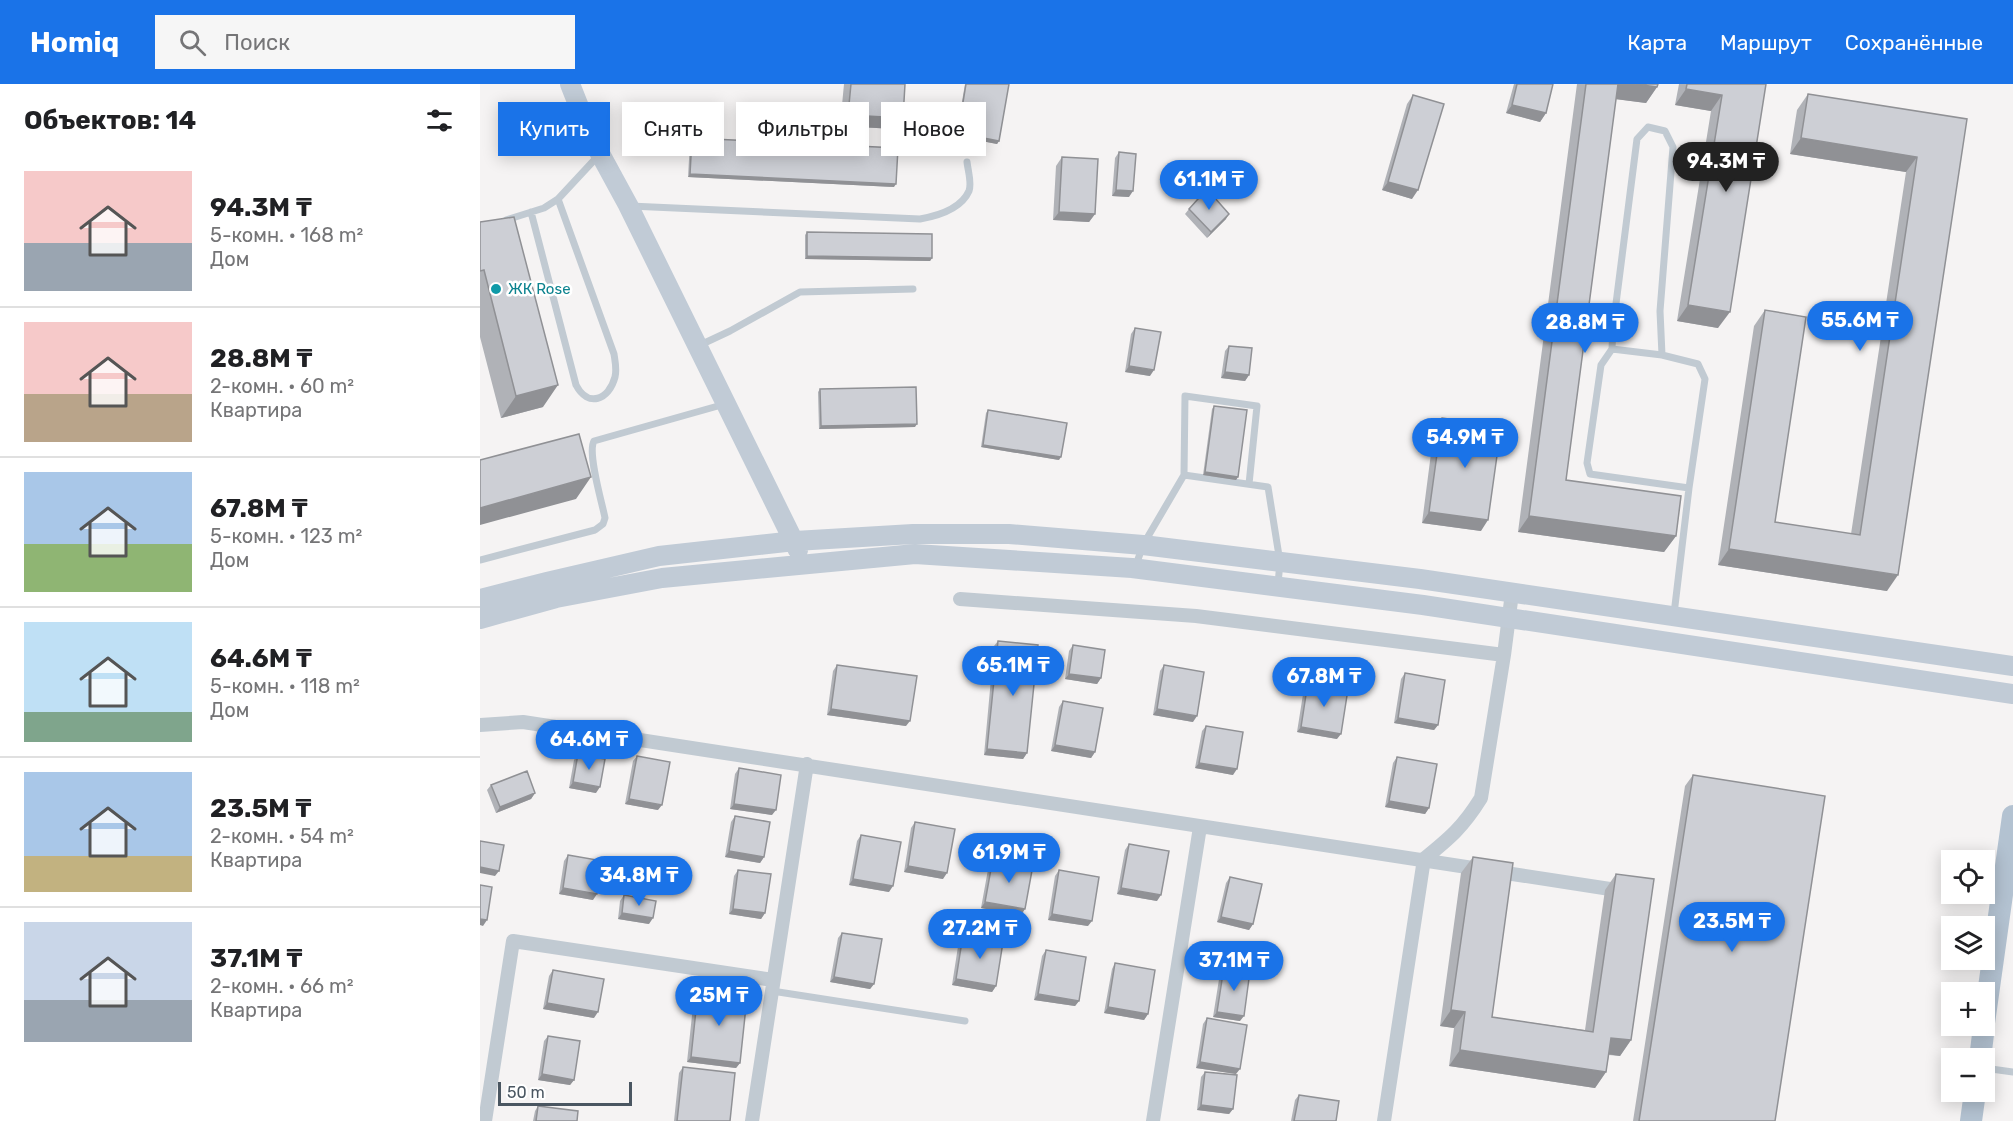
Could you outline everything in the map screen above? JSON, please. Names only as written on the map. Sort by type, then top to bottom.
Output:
[{"type":"main road","points":[[570,84],[578,102]]},
{"type":"main road","points":[[601,156],[795,541],[804,564]]},
{"type":"main road","points":[[480,599],[659,556],[795,541],[913,534],[1009,534],[1143,545],[1280,562],[1512,593],[2013,666]]},
{"type":"main road","points":[[480,619],[556,598],[662,578],[915,555],[1135,568],[1278,586],[1509,618],[2013,694]]},
{"type":"main road","points":[[1990,982],[2013,817]]},
{"type":"main road","points":[[1971,1121],[1974,1102]]},
{"type":"street","points":[[1383,1121],[1424,859],[1453,835],[1469,817],[1481,798],[1512,593]]},
{"type":"street","points":[[960,599],[1196,616],[1504,655]]},
{"type":"street","points":[[480,725],[523,722],[1632,892]]},
{"type":"street","points":[[752,1121],[807,765]]},
{"type":"street","points":[[1153,1121],[1200,827]]},
{"type":"street","points":[[485,1121],[513,941],[772,985]]},
{"type":"lane","points":[[1662,355],[1660,310],[1673,147],[1665,131],[1648,127],[1637,139],[1612,350],[1601,365],[1587,463],[1590,474],[1689,488]]},
{"type":"lane","points":[[500,221],[531,212],[558,199],[598,156]]},
{"type":"lane","points":[[628,206],[920,219],[939,215],[960,202],[969,191],[967,162]]},
{"type":"lane","points":[[531,212],[576,385],[586,398],[594,399],[608,392],[612,387],[616,370],[614,354],[558,199]]},
{"type":"lane","points":[[697,346],[800,292],[913,289]]},
{"type":"lane","points":[[1612,350],[1662,355],[1698,364],[1705,379],[1674,616]]},
{"type":"lane","points":[[1135,568],[1143,545],[1184,475],[1185,396],[1257,406],[1249,484]]},
{"type":"lane","points":[[583,444],[725,404]]},
{"type":"lane","points":[[480,560],[595,530],[603,524],[605,518],[592,457],[591,446],[594,441]]},
{"type":"lane","points":[[1184,475],[1268,487],[1280,562],[1278,586]]},
{"type":"lane","points":[[772,985],[965,1021]]},
{"type":"lane","points":[[1995,1070],[2013,1072]]},
{"type":"building","points":[[851,84],[905,84],[904,102],[881,102],[881,117],[869,116],[869,102],[849,102]]},
{"type":"building","points":[[966,84],[1009,84],[999,141],[986,138],[986,102],[963,102]]},
{"type":"building","points":[[1517,84],[1553,84],[1546,113],[1512,105]]},
{"type":"building","points":[[1586,84],[1618,84],[1566,480],[1681,496],[1676,536],[1529,516]]},
{"type":"building","points":[[1635,84],[1658,84],[1657,87]]},
{"type":"building","points":[[1687,84],[1766,84],[1730,312],[1688,305],[1722,95],[1686,89]]},
{"type":"building","points":[[1808,94],[1967,119],[1898,575],[1729,549],[1765,310],[1806,317],[1775,522],[1860,535],[1917,157],[1801,138]]},
{"type":"building","points":[[1413,95],[1444,104],[1418,190],[1388,182]]},
{"type":"building","points":[[724,140],[736,140],[736,156],[869,156],[869,147],[881,147],[881,156],[898,156],[896,184],[690,174],[691,156],[724,156]]},
{"type":"building","points":[[1119,152],[1136,154],[1133,191],[1116,190]]},
{"type":"building","points":[[1062,157],[1098,159],[1095,214],[1059,212]]},
{"type":"building","points":[[1207,189],[1229,214],[1211,232],[1189,209]]},
{"type":"building","points":[[514,217],[558,385],[516,396],[484,270],[480,271],[480,222]]},
{"type":"building","points":[[807,232],[932,234],[932,258],[807,256]]},
{"type":"building","points":[[1135,328],[1161,332],[1154,370],[1129,366]]},
{"type":"building","points":[[1229,346],[1252,348],[1249,375],[1225,372]]},
{"type":"building","points":[[916,387],[917,424],[821,426],[820,389]]},
{"type":"building","points":[[1214,406],[1247,410],[1238,477],[1205,472]]},
{"type":"building","points":[[988,410],[1067,423],[1061,457],[983,445]]},
{"type":"building","points":[[1442,418],[1501,427],[1488,520],[1429,512]]},
{"type":"building","points":[[579,434],[591,477],[480,508],[480,460]]},
{"type":"building","points":[[998,641],[1038,645],[1027,753],[987,749]]},
{"type":"building","points":[[1073,645],[1105,650],[1101,678],[1069,674]]},
{"type":"building","points":[[837,665],[917,676],[910,721],[831,709]]},
{"type":"building","points":[[1164,665],[1204,672],[1197,716],[1157,709]]},
{"type":"building","points":[[1405,673],[1445,680],[1438,725],[1398,718]]},
{"type":"building","points":[[1308,682],[1348,689],[1341,734],[1301,727]]},
{"type":"building","points":[[1063,701],[1103,708],[1095,752],[1055,745]]},
{"type":"building","points":[[1206,726],[1243,732],[1237,769],[1199,763]]},
{"type":"building","points":[[578,754],[605,759],[600,787],[573,782]]},
{"type":"building","points":[[637,756],[670,762],[662,805],[629,799]]},
{"type":"building","points":[[1397,757],[1437,764],[1429,808],[1389,801]]},
{"type":"building","points":[[739,768],[781,775],[776,810],[734,804]]},
{"type":"building","points":[[527,771],[535,793],[500,807],[491,785]]},
{"type":"building","points":[[1693,775],[1825,796],[1775,1121],[1639,1121]]},
{"type":"building","points":[[735,816],[770,822],[764,857],[729,851]]},
{"type":"building","points":[[915,822],[955,829],[947,873],[908,866]]},
{"type":"building","points":[[861,835],[901,842],[893,886],[853,879]]},
{"type":"building","points":[[480,841],[504,845],[499,871],[480,867]]},
{"type":"building","points":[[1129,844],[1169,851],[1161,895],[1121,888]]},
{"type":"building","points":[[568,855],[603,861],[597,894],[563,888]]},
{"type":"building","points":[[1473,857],[1513,863],[1492,1017],[1593,1032],[1616,874],[1654,879],[1631,1040],[1611,1038],[1606,1072],[1460,1050],[1465,1012],[1451,1010]]},
{"type":"building","points":[[993,858],[1033,865],[1025,909],[985,902]]},
{"type":"building","points":[[738,870],[771,874],[765,913],[733,909]]},
{"type":"building","points":[[1059,870],[1099,877],[1092,921],[1052,914]]},
{"type":"building","points":[[1230,877],[1262,884],[1253,924],[1221,917]]},
{"type":"building","points":[[480,885],[492,887],[487,920],[480,919]]},
{"type":"building","points":[[624,895],[656,901],[653,918],[622,913]]},
{"type":"building","points":[[842,933],[882,939],[874,984],[834,977]]},
{"type":"building","points":[[963,935],[1003,942],[996,986],[956,979]]},
{"type":"building","points":[[1046,950],[1086,957],[1079,1001],[1038,994]]},
{"type":"building","points":[[1115,963],[1155,970],[1148,1014],[1108,1007]]},
{"type":"building","points":[[1224,967],[1250,971],[1244,1016],[1217,1012]]},
{"type":"building","points":[[553,970],[604,979],[598,1012],[547,1003]]},
{"type":"building","points":[[698,991],[747,997],[740,1063],[691,1057]]},
{"type":"building","points":[[1207,1018],[1247,1025],[1240,1069],[1200,1062]]},
{"type":"building","points":[[548,1036],[580,1041],[574,1080],[542,1074]]},
{"type":"building","points":[[683,1067],[735,1073],[730,1121],[677,1121]]},
{"type":"building","points":[[1205,1072],[1237,1075],[1233,1109],[1201,1105]]},
{"type":"building","points":[[1299,1095],[1339,1101],[1336,1121],[1294,1121]]},
{"type":"building","points":[[538,1106],[578,1111],[577,1121],[536,1121]]},
{"type":"place","name":"ЖК Rose","points":[[496,289]]}]
